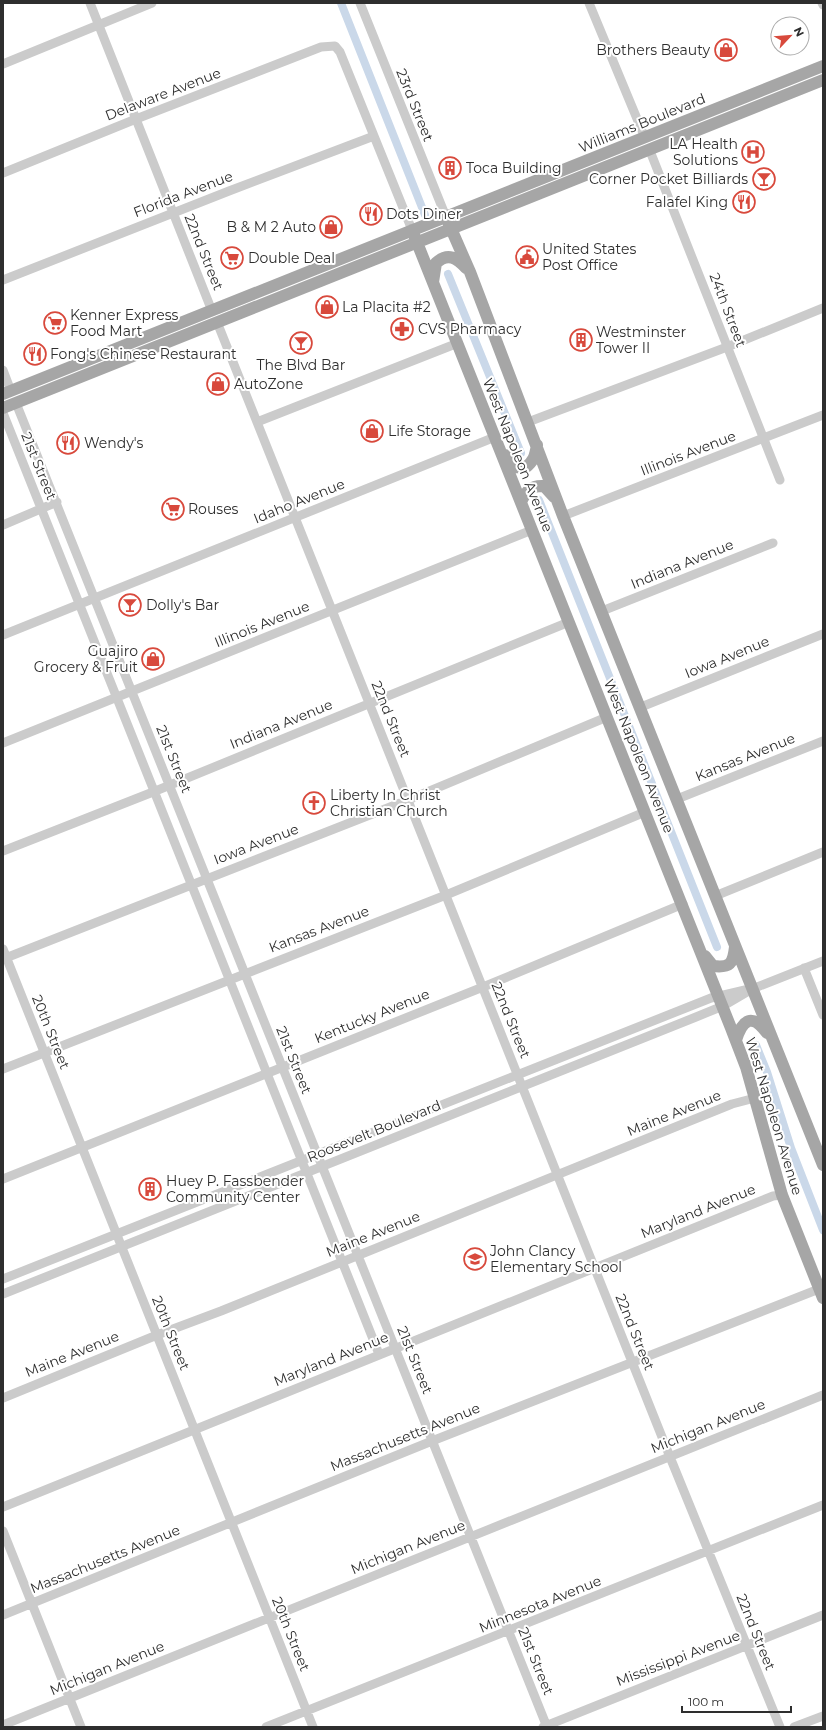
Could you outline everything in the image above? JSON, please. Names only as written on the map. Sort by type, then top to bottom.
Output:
[{"type":"main road","name":"Williams Boulevard","points":[[7,393],[823,66]]},
{"type":"main road","name":"Williams Boulevard","points":[[3,408],[650,151],[823,80]]},
{"type":"main road","points":[[650,151],[652,144],[657,139],[677,130],[681,124]]},
{"type":"main road","points":[[620,162],[629,151],[641,145],[645,138]]},
{"type":"main road","name":"West Napoleon Avenue","points":[[446,217],[470,272],[558,502],[823,1165]]},
{"type":"main road","name":"West Napoleon Avenue","points":[[412,230],[683,904],[736,1040],[746,1067],[782,1195],[821,1293]]},
{"type":"main road","points":[[433,282],[436,263],[445,256],[457,259],[470,272]]},
{"type":"main road","points":[[196,331],[212,316],[212,311]]},
{"type":"main road","points":[[3,401],[28,388],[35,381]]},
{"type":"main road","points":[[500,450],[516,467],[525,468],[532,463],[535,457],[536,445]]},
{"type":"main road","points":[[521,502],[525,493],[531,487],[544,486],[558,502]]},
{"type":"main road","points":[[700,949],[713,966],[724,967],[730,964],[734,958],[736,947]]},
{"type":"main road","points":[[736,1040],[740,1027],[750,1020],[760,1024],[773,1040]]},
{"type":"street","name":"22nd Street","points":[[90,3],[212,311]]},
{"type":"street","points":[[3,64],[152,3]]},
{"type":"street","name":"23rd Street","points":[[360,3],[446,217]]},
{"type":"street","points":[[589,3],[645,138]]},
{"type":"street","name":"Delaware Avenue","points":[[3,173],[136,118],[321,47],[335,46],[340,52],[374,136]]},
{"type":"street","points":[[374,136],[412,230]]},
{"type":"street","name":"Florida Avenue","points":[[3,280],[374,136]]},
{"type":"street","name":"24th Street","points":[[650,151],[780,480]]},
{"type":"street","points":[[528,422],[727,347],[823,308]]},
{"type":"street","name":"22nd Street","points":[[217,322],[670,1457],[780,1727]]},
{"type":"street","points":[[257,422],[458,343]]},
{"type":"street","points":[[3,370],[7,393]]},
{"type":"street","name":"21st Street","points":[[16,403],[57,502],[394,1348],[509,1631],[545,1727]]},
{"type":"street","name":"21st Street","points":[[3,413],[153,792],[379,1354]]},
{"type":"street","name":"Illinois Avenue","points":[[564,516],[823,415]]},
{"type":"street","name":"Idaho Avenue","points":[[3,635],[495,437]]},
{"type":"street","points":[[3,525],[57,502]]},
{"type":"street","name":"Illinois Avenue","points":[[3,743],[532,530]]},
{"type":"street","name":"Indiana Avenue","points":[[602,611],[773,543]]},
{"type":"street","name":"Indiana Avenue","points":[[3,851],[153,792],[569,622]]},
{"type":"street","name":"Iowa Avenue","points":[[641,707],[823,634]]},
{"type":"street","name":"Iowa Avenue","points":[[4,955],[191,885],[408,800],[607,717]]},
{"type":"street","name":"Kansas Avenue","points":[[677,799],[823,741]]},
{"type":"street","name":"Kansas Avenue","points":[[3,1069],[244,973],[446,895],[645,812]]},
{"type":"street","points":[[715,896],[823,852]]},
{"type":"street","name":"Kentucky Avenue","points":[[3,1179],[483,987],[683,904]]},
{"type":"street","name":"20th Street","points":[[4,955],[313,1727]]},
{"type":"street","name":"Roosevelt Boulevard","points":[[3,1279],[318,1155],[518,1074],[720,1001],[823,961]]},
{"type":"street","points":[[804,968],[823,1015]]},
{"type":"street","name":"Roosevelt Boulevard","points":[[3,1294],[522,1087],[720,1001]]},
{"type":"street","name":"Maine Avenue","points":[[3,1398],[732,1104],[755,1098]]},
{"type":"street","name":"Maryland Avenue","points":[[3,1507],[773,1196],[782,1195]]},
{"type":"street","name":"Massachusetts Avenue","points":[[3,1615],[432,1441],[632,1362],[821,1293]]},
{"type":"street","name":"Michigan Avenue","points":[[3,1725],[823,1395]]},
{"type":"street","name":"Minnesota Avenue","points":[[266,1727],[823,1505]]},
{"type":"street","points":[[3,1532],[81,1727]]},
{"type":"street","name":"Mississippi Avenue","points":[[545,1727],[823,1616]]},
{"type":"street","points":[[794,1727],[823,1716]]},
{"type":"waterway","points":[[341,3],[425,215]]},
{"type":"waterway","points":[[448,274],[521,453]]},
{"type":"waterway","points":[[539,500],[717,947]]},
{"type":"waterway","points":[[756,1045],[767,1072],[791,1148],[823,1230]]},
{"type":"place","name":"Brothers Beauty","points":[[726,50]]},
{"type":"place","name":"LA Health Solutions","points":[[753,152]]},
{"type":"place","name":"Toca Building","points":[[450,168]]},
{"type":"place","name":"Corner Pocket Billiards","points":[[764,179]]},
{"type":"place","name":"Falafel King","points":[[744,202]]},
{"type":"place","name":"Dots Diner","points":[[371,214]]},
{"type":"place","name":"B & M 2 Auto","points":[[331,227]]},
{"type":"place","name":"United States Post Office","points":[[527,257]]},
{"type":"place","name":"Double Deal","points":[[232,258]]},
{"type":"place","name":"La Placita #2","points":[[327,307]]},
{"type":"place","name":"Kenner Express Food Mart","points":[[55,323]]},
{"type":"place","name":"CVS Pharmacy","points":[[402,329]]},
{"type":"place","name":"Westminster Tower II","points":[[581,340]]},
{"type":"place","name":"The Blvd Bar","points":[[301,343]]},
{"type":"place","name":"Fong's Chinese Restaurant","points":[[35,354]]},
{"type":"place","name":"AutoZone","points":[[218,384]]},
{"type":"place","name":"Life Storage","points":[[372,431]]},
{"type":"place","name":"Wendy's","points":[[68,443]]},
{"type":"place","name":"Rouses","points":[[173,509]]},
{"type":"place","name":"Dolly's Bar","points":[[130,605]]},
{"type":"place","name":"Guajiro Grocery & Fruit","points":[[153,659]]},
{"type":"place","name":"Liberty In Christ Christian Church","points":[[314,803]]},
{"type":"place","name":"Huey P. Fassbender Community Center","points":[[150,1189]]},
{"type":"place","name":"John Clancy Elementary School","points":[[475,1259]]}]
